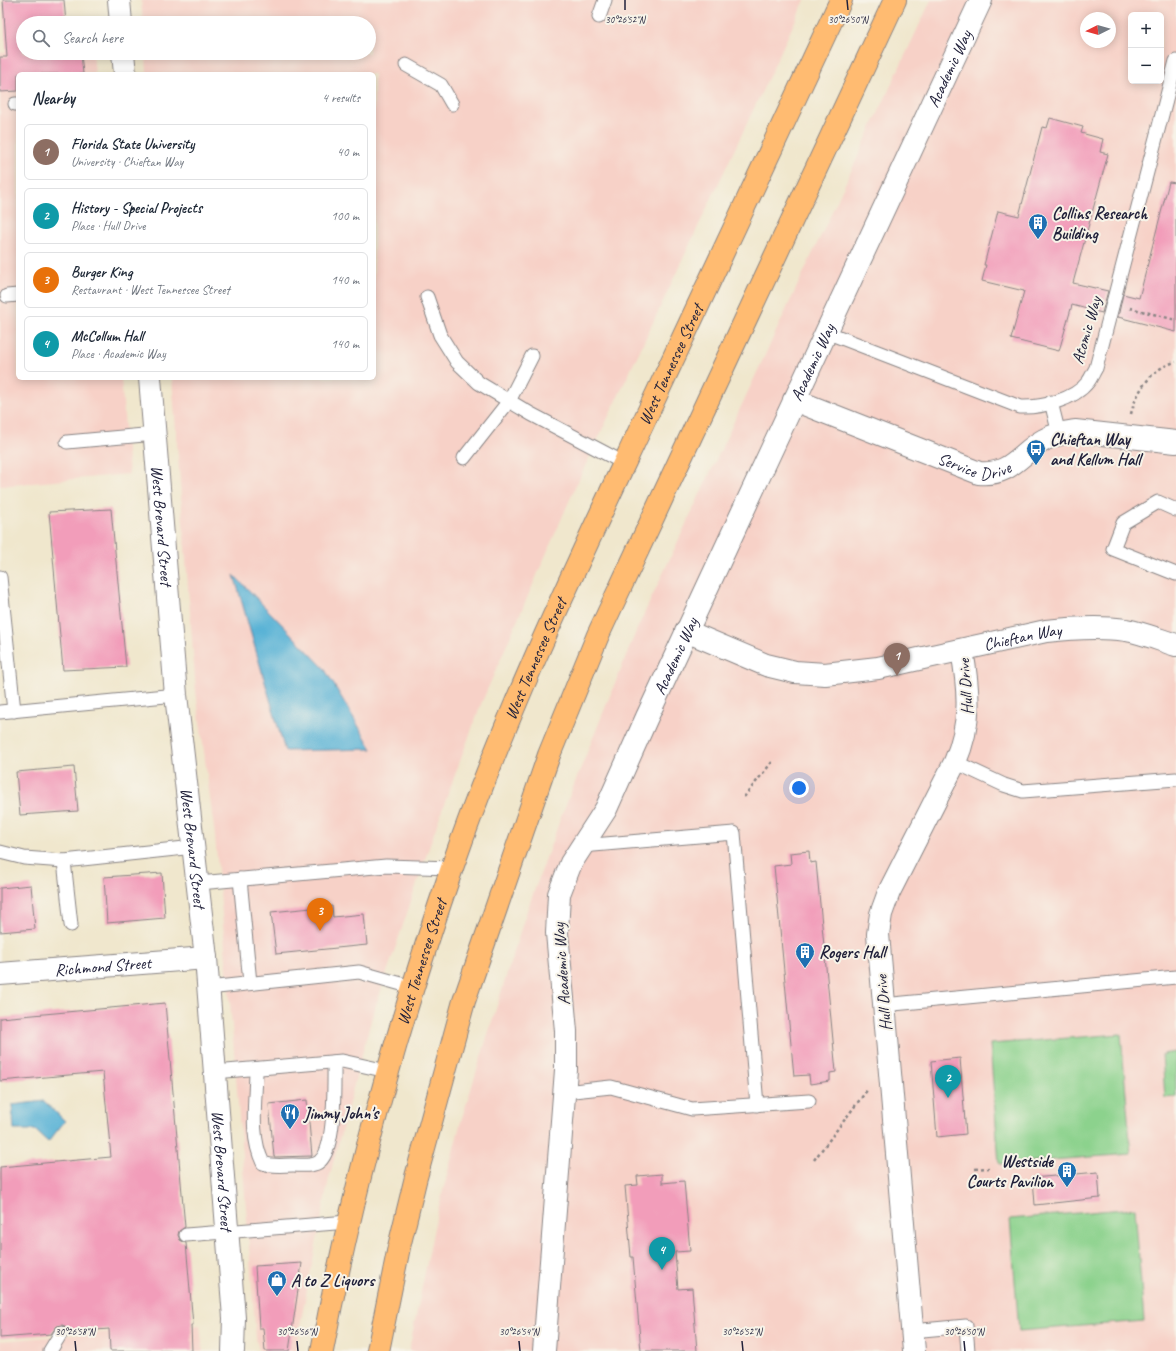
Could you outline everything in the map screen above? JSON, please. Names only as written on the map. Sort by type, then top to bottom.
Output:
[{"type":"main road","name":"West Tennessee Street","points":[[322,1351],[348,1222],[387,1071],[412,987],[452,868],[486,779],[543,638],[841,0]]},
{"type":"main road","points":[[378,1351],[399,1246],[416,1177],[462,1008],[552,748],[598,635],[896,0]]},
{"type":"street","points":[[119,0],[120,16]]},
{"type":"street","name":"Academic Way","points":[[544,1351],[564,1092],[566,1031],[557,933],[559,894],[564,879],[582,846],[606,809],[686,631],[981,0]]},
{"type":"street","points":[[124,60],[125,72]]},
{"type":"street","name":"West Brevard Street","points":[[150,380],[176,695],[199,883],[206,958],[234,1318],[233,1351]]},
{"type":"street","name":"Service Drive","points":[[794,400],[979,473],[995,473],[1002,470],[1016,462],[1036,445],[1059,434],[1083,431],[1176,442]]},
{"type":"street","name":"Chieftan Way","points":[[686,631],[766,665],[811,674],[838,674],[864,671],[1046,631],[1079,628],[1126,630],[1176,645]]},
{"type":"street","name":"Hull Drive","points":[[913,1341],[878,938],[881,914],[894,881],[955,762],[963,742],[968,717],[967,683],[962,650]]},
{"type":"street","name":"Richmond Street","points":[[0,974],[206,958]]},
{"type":"street","name":"West Brevard Street","points":[[234,1318],[244,1351]]},
{"type":"lane","points":[[599,17],[605,0]]},
{"type":"lane","name":"Atomic Way","points":[[826,332],[1008,404],[1031,407],[1065,398],[1076,392],[1088,382],[1096,368],[1176,61]]},
{"type":"lane","points":[[406,65],[441,85],[452,104]]},
{"type":"lane","points":[[427,298],[440,335],[457,362],[479,383],[509,401],[624,463]]},
{"type":"lane","points":[[464,458],[509,401],[532,356]]},
{"type":"lane","points":[[1051,402],[1059,434]]},
{"type":"lane","points":[[67,442],[155,434]]},
{"type":"lane","points":[[1176,510],[1158,502],[1124,523],[1113,549],[1176,574]]},
{"type":"lane","points":[[0,577],[14,711]]},
{"type":"lane","points":[[0,712],[176,695]]},
{"type":"lane","points":[[955,762],[1004,785],[1023,791],[1176,780]]},
{"type":"lane","points":[[582,846],[734,832],[757,1105]]},
{"type":"lane","points":[[0,852],[24,858],[64,861],[194,848]]},
{"type":"lane","points":[[64,861],[71,925]]},
{"type":"lane","points":[[199,883],[386,866],[452,868]]},
{"type":"lane","points":[[240,879],[250,983]]},
{"type":"lane","points":[[208,988],[359,972],[412,987]]},
{"type":"lane","points":[[883,1005],[1176,978]]},
{"type":"lane","points":[[215,1072],[342,1061],[387,1071]]},
{"type":"lane","points":[[256,1069],[255,1126],[257,1145],[263,1163],[270,1166],[312,1164],[320,1162],[325,1153],[333,1120],[334,1062]]},
{"type":"lane","points":[[564,1092],[611,1087],[692,1109],[809,1101]]},
{"type":"lane","points":[[186,1235],[348,1222]]},
{"type":"lane","points":[[913,1341],[966,1326],[968,1351]]},
{"type":"lane","points":[[50,1351],[61,1333]]},
{"type":"path","points":[[1130,308],[1176,320]]},
{"type":"path","points":[[1130,419],[1135,399],[1147,380],[1167,364],[1176,362]]},
{"type":"path","points":[[744,797],[772,762]]},
{"type":"path","points":[[814,1160],[870,1087]]},
{"type":"path","points":[[975,1169],[988,1168]]},
{"type":"shaded area","points":[[141,0],[805,0],[574,490],[481,704],[438,821],[372,1017],[329,1178],[295,1351],[259,1351],[256,1338],[232,1025],[215,836],[196,691],[172,380],[376,380],[376,72],[147,72],[146,60],[376,60],[376,16],[142,16]]},
{"type":"shaded area","points":[[931,0],[1176,0],[1176,1351],[409,1351],[436,1218],[461,1121],[525,916],[561,817],[637,629]]},
{"type":"shaded area","points":[[16,51],[16,60],[94,60],[95,72],[16,72],[16,380],[121,380],[129,474],[0,486],[0,53]]},
{"type":"shaded area","points":[[200,1325],[203,1351],[0,1351],[0,1341]]},
{"type":"green space","points":[[1121,1034],[1131,1154],[999,1164],[990,1044]]},
{"type":"green space","points":[[1176,1052],[1176,1097],[1165,1098],[1162,1054]]},
{"type":"green space","points":[[1135,1208],[1144,1321],[1019,1331],[1010,1219]]},
{"type":"water","points":[[234,575],[324,668],[372,749],[285,751]]},
{"type":"water","points":[[44,1101],[65,1121],[48,1142],[35,1130],[14,1130],[12,1105]]},
{"type":"building","points":[[3,0],[64,0],[65,16],[16,16],[16,60],[82,60],[83,72],[16,72],[16,91],[0,92],[0,57],[7,57]]},
{"type":"building","name":"Collins Research Building","points":[[1050,118],[1083,127],[1081,133],[1103,139],[1100,152],[1108,154],[1073,283],[1108,291],[1102,313],[1072,305],[1059,351],[1011,339],[1024,291],[982,281],[986,265],[984,265],[998,211],[1019,216],[1042,127],[1047,128]]},
{"type":"building","points":[[1169,182],[1176,183],[1176,332],[1118,317],[1123,294],[1139,298]]},
{"type":"building","points":[[111,509],[126,667],[63,670],[49,512]]},
{"type":"building","points":[[74,767],[78,811],[20,815],[16,772]]},
{"type":"building","name":"Rogers Hall","points":[[809,851],[810,863],[816,862],[836,1072],[830,1073],[830,1081],[810,1084],[809,1075],[794,1076],[774,866],[791,864],[790,853]]},
{"type":"building","points":[[162,873],[165,918],[107,923],[104,877]]},
{"type":"building","points":[[31,885],[35,929],[0,932],[0,888]]},
{"type":"building","points":[[332,906],[333,917],[364,914],[367,945],[276,954],[271,912]]},
{"type":"building","points":[[165,1003],[185,1227],[179,1231],[178,1235],[180,1240],[186,1243],[193,1325],[191,1325],[192,1351],[110,1351],[109,1329],[69,1332],[65,1326],[62,1325],[57,1326],[51,1334],[0,1338],[0,1167],[111,1157],[103,1072],[0,1081],[0,1018]]},
{"type":"building","points":[[960,1058],[966,1134],[937,1137],[931,1061]]},
{"type":"building","name":"Jimmy John's","points":[[307,1100],[312,1156],[274,1157],[269,1104]]},
{"type":"building","name":"Westside Courts Pavilion","points":[[1098,1172],[1100,1198],[1035,1205],[1033,1178]]},
{"type":"building","points":[[662,1174],[662,1183],[684,1181],[690,1251],[675,1252],[678,1289],[692,1288],[697,1351],[641,1351],[625,1186],[638,1185],[637,1176]]},
{"type":"building","name":"A to Z Liquors","points":[[302,1263],[289,1351],[265,1351],[263,1328],[259,1328],[255,1266]]},
{"type":"place","name":"Collins Research Building","points":[[1038,240]]},
{"type":"place","name":"Chieftan Way and Kellum Hall","points":[[1036,466]]},
{"type":"place","name":"Florida State University","points":[[897,676]]},
{"type":"place","name":"Burger King","points":[[320,931]]},
{"type":"place","name":"Rogers Hall","points":[[805,969]]},
{"type":"place","name":"History - Special Projects","points":[[948,1098]]},
{"type":"place","name":"Jimmy John's","points":[[290,1130]]},
{"type":"place","name":"Westside Courts Pavilion","points":[[1067,1188]]},
{"type":"place","name":"McCollum Hall","points":[[662,1270]]},
{"type":"place","name":"A to Z Liquors","points":[[277,1297]]}]
